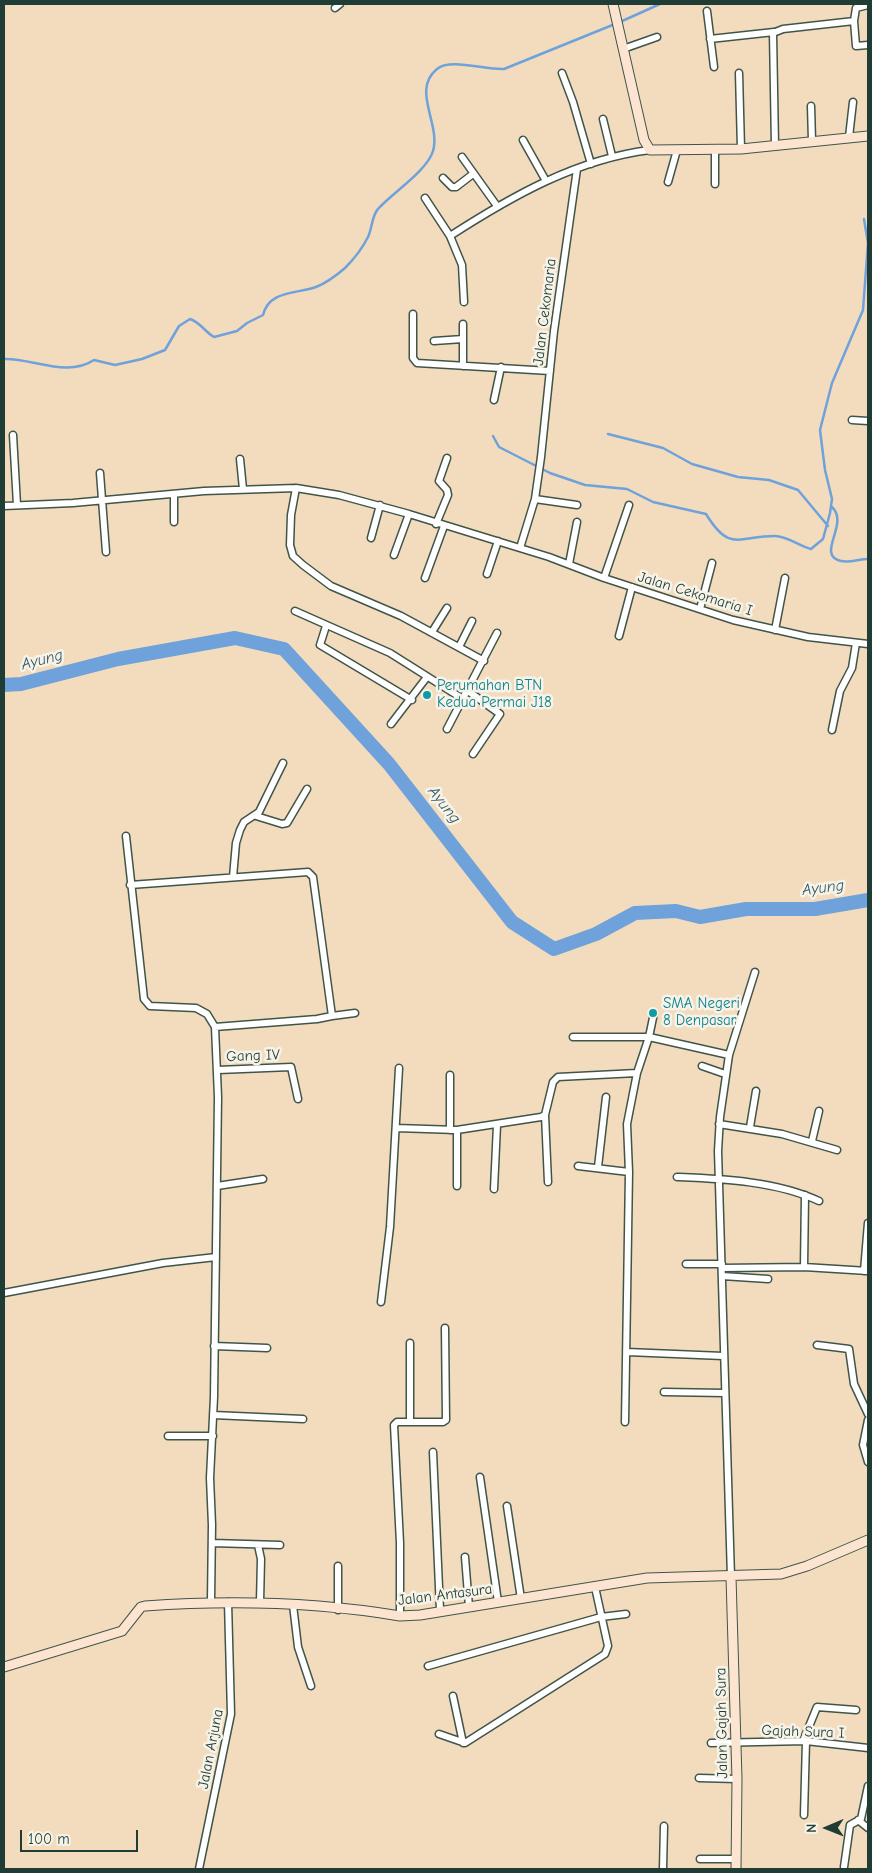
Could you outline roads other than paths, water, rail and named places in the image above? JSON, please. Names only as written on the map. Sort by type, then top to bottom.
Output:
[{"type":"main road","points":[[614,7],[644,140],[650,150],[741,149],[868,136]]},
{"type":"main road","name":"Jalan Antasura","points":[[4,1667],[122,1631],[140,1607],[145,1606],[211,1601],[260,1602],[400,1616],[669,1576],[764,1576],[792,1572],[868,1540]]},
{"type":"main road","name":"Jalan Gajah Sura","points":[[731,1577],[737,1779],[736,1869]]},
{"type":"street","points":[[868,5],[856,8],[854,22],[856,46],[868,46]]},
{"type":"street","points":[[707,10],[714,67]]},
{"type":"street","points":[[710,38],[854,22]]},
{"type":"street","points":[[774,32],[772,48],[774,146]]},
{"type":"street","points":[[623,49],[657,37]]},
{"type":"street","points":[[562,73],[573,102],[591,164]]},
{"type":"street","points":[[739,73],[741,149]]},
{"type":"street","points":[[849,138],[853,102]]},
{"type":"street","points":[[811,106],[812,141]]},
{"type":"street","points":[[603,119],[612,156]]},
{"type":"street","points":[[523,140],[546,181]]},
{"type":"street","points":[[450,236],[497,206],[546,181],[612,156],[650,150]]},
{"type":"street","points":[[668,182],[678,150]]},
{"type":"street","points":[[714,150],[715,184]]},
{"type":"street","points":[[462,157],[497,206]]},
{"type":"street","name":"Jalan Cekomaria","points":[[520,548],[535,499],[577,169]]},
{"type":"street","points":[[443,178],[456,188],[473,174]]},
{"type":"street","points":[[425,198],[450,236],[462,265],[464,302]]},
{"type":"street","points":[[413,314],[414,360],[417,362],[550,371]]},
{"type":"street","points":[[463,324],[463,366]]},
{"type":"street","points":[[434,341],[463,339]]},
{"type":"street","points":[[494,400],[500,368]]},
{"type":"street","points":[[852,420],[868,421]]},
{"type":"street","points":[[13,435],[17,505]]},
{"type":"street","points":[[436,524],[448,495],[447,490],[439,481],[447,458]]},
{"type":"street","points":[[240,459],[243,489]]},
{"type":"street","points":[[100,473],[106,552]]},
{"type":"street","points":[[296,488],[290,530],[290,545],[294,556],[331,586],[402,616],[484,661]]},
{"type":"street","name":"Jalan Cekomaria I","points":[[4,506],[102,501],[243,489],[296,488],[380,505],[569,564],[604,578],[700,610],[808,638],[868,644]]},
{"type":"street","points":[[174,494],[174,522]]},
{"type":"street","points":[[535,499],[577,505]]},
{"type":"street","points":[[604,578],[629,504]]},
{"type":"street","points":[[371,538],[380,505]]},
{"type":"street","points":[[394,554],[409,514]]},
{"type":"street","points":[[569,564],[577,522]]},
{"type":"street","points":[[425,578],[444,526]]},
{"type":"street","points":[[487,574],[498,541]]},
{"type":"street","points":[[700,610],[712,563]]},
{"type":"street","points":[[775,630],[785,578]]},
{"type":"street","points":[[620,636],[632,587]]},
{"type":"street","points":[[432,632],[447,608]]},
{"type":"street","points":[[295,611],[390,654],[463,699]]},
{"type":"street","points":[[459,647],[472,621]]},
{"type":"street","points":[[326,626],[320,645],[412,700]]},
{"type":"street","points":[[446,729],[484,661],[497,633]]},
{"type":"street","points":[[832,730],[838,698],[852,668],[856,643]]},
{"type":"street","points":[[391,724],[412,700],[427,677]]},
{"type":"street","points":[[468,691],[500,714],[473,754]]},
{"type":"street","points":[[233,877],[236,842],[240,830],[244,822],[256,816],[283,763]]},
{"type":"street","points":[[256,816],[282,824],[287,823],[307,790]]},
{"type":"street","points":[[126,836],[144,999],[150,1006],[196,1008],[208,1014],[215,1027],[218,1070],[213,1436],[210,1478],[211,1601]]},
{"type":"street","points":[[130,885],[308,872],[313,877],[332,1016]]},
{"type":"street","points":[[731,1577],[723,1356],[719,1124],[728,1055],[755,972]]},
{"type":"street","points":[[215,1027],[317,1019],[355,1013]]},
{"type":"street","points":[[625,1422],[629,1172],[627,1124],[637,1073],[649,1037],[654,1013]]},
{"type":"street","points":[[574,1037],[649,1037],[728,1055]]},
{"type":"street","points":[[702,1066],[725,1074]]},
{"type":"street","name":"Gang IV","points":[[218,1070],[290,1067],[293,1069],[298,1098]]},
{"type":"street","points":[[380,1302],[390,1227],[399,1068]]},
{"type":"street","points":[[548,1182],[545,1115],[553,1082],[558,1076],[637,1073]]},
{"type":"street","points":[[450,1075],[457,1186]]},
{"type":"street","points":[[750,1127],[756,1090]]},
{"type":"street","points":[[598,1167],[606,1097]]},
{"type":"street","points":[[812,1141],[819,1111]]},
{"type":"street","points":[[396,1128],[453,1130],[497,1125],[545,1115]]},
{"type":"street","points":[[719,1124],[750,1127],[812,1141],[837,1150]]},
{"type":"street","points":[[494,1189],[497,1125]]},
{"type":"street","points":[[578,1166],[629,1172]]},
{"type":"street","points":[[677,1177],[720,1179],[805,1195],[819,1201]]},
{"type":"street","points":[[217,1186],[264,1179]]},
{"type":"street","points":[[804,1267],[805,1195]]},
{"type":"street","points":[[686,1264],[804,1267],[866,1271],[868,1223]]},
{"type":"street","points":[[4,1293],[163,1263],[216,1257]]},
{"type":"street","points":[[722,1276],[768,1279]]},
{"type":"street","points":[[400,1616],[400,1543],[394,1428],[397,1422],[443,1422],[446,1420],[445,1328]]},
{"type":"street","points":[[410,1343],[410,1422]]},
{"type":"street","points":[[817,1345],[849,1350],[854,1384],[868,1414]]},
{"type":"street","points":[[214,1346],[267,1348]]},
{"type":"street","points":[[627,1352],[723,1356]]},
{"type":"street","points":[[664,1392],[725,1393]]},
{"type":"street","points":[[213,1415],[303,1419]]},
{"type":"street","points":[[868,1420],[862,1445],[868,1462]]},
{"type":"street","points":[[168,1436],[213,1436]]},
{"type":"street","points":[[433,1452],[440,1610]]},
{"type":"street","points":[[480,1477],[498,1602]]},
{"type":"street","points":[[507,1506],[521,1599]]},
{"type":"street","points":[[212,1543],[280,1545]]},
{"type":"street","points":[[258,1545],[260,1551],[260,1602]]},
{"type":"street","points":[[465,1557],[469,1607]]},
{"type":"street","points":[[338,1566],[338,1610]]},
{"type":"street","points":[[439,1734],[463,1743],[474,1738],[605,1654],[608,1646],[595,1587]]},
{"type":"street","name":"Jalan Arjuna","points":[[199,1869],[231,1714],[228,1602]]},
{"type":"street","points":[[293,1605],[298,1648],[311,1686]]},
{"type":"street","points":[[428,1666],[601,1617],[626,1614]]},
{"type":"street","points":[[453,1696],[463,1743]]},
{"type":"street","points":[[804,1815],[805,1741],[816,1707],[856,1710]]},
{"type":"street","name":"Gajah Sura I","points":[[711,1744],[805,1741],[868,1748]]},
{"type":"street","points":[[700,1778],[737,1779]]},
{"type":"street","points":[[844,1867],[850,1825],[862,1816],[868,1786]]},
{"type":"street","points":[[858,1820],[868,1828]]},
{"type":"street","points":[[663,1869],[664,1826]]},
{"type":"street","points":[[700,1859],[736,1860]]},
{"type":"waterway","points":[[620,22],[660,4]]},
{"type":"waterway","points":[[4,359],[15,359],[61,367],[84,365],[94,360],[115,365],[142,359],[165,350],[179,326],[190,319],[197,322],[214,337],[237,331],[247,323],[263,315],[266,307],[277,297],[316,287],[345,268],[358,253],[368,237],[376,212],[417,174],[433,151],[433,130],[426,97],[430,77],[437,69],[450,64],[504,69],[615,24]]},
{"type":"waterway","points":[[493,436],[499,447],[550,473],[585,485],[627,489],[653,502],[706,514],[714,526],[729,538],[736,540],[780,536],[811,549],[823,539],[832,499],[825,470],[820,430],[832,383],[863,310],[868,243],[864,219]]},
{"type":"waterway","points":[[608,434],[663,448],[692,464],[738,477],[769,480],[798,490],[828,526]]},
{"type":"waterway","points":[[832,507],[836,514],[837,522],[831,546],[834,558],[841,561],[868,559]]},
{"type":"waterway","name":"Ayung","points":[[4,685],[21,684],[118,659],[235,638],[284,649],[389,764],[512,922],[554,949],[596,934],[635,913],[676,911],[700,917],[746,909],[815,909],[868,900]]},
{"type":"place","name":"Perumahan BTN Kedua Permai J18","points":[[427,695]]},
{"type":"place","name":"SMA Negeri 8 Denpasar","points":[[653,1013]]}]
